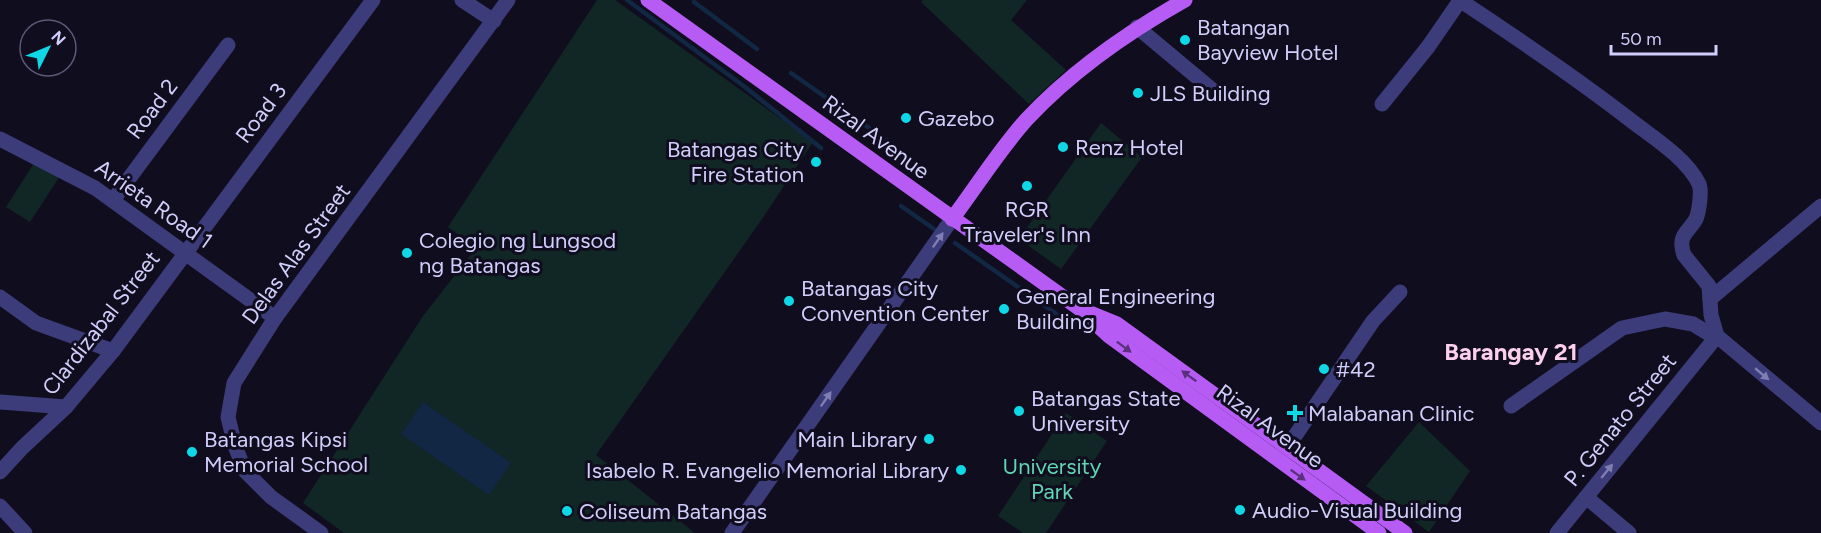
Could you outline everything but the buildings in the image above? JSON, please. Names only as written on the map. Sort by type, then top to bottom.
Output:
[{"type":"main road","name":"Rizal Avenue","points":[[648,0],[1080,309],[1117,324],[1379,533]]},
{"type":"main road","points":[[952,219],[1027,119],[1059,89],[1137,27],[1185,0]]},
{"type":"main road","name":"Rizal Avenue","points":[[1282,454],[1405,533]]},
{"type":"street","name":"Road 3","points":[[185,252],[373,0]]},
{"type":"street","points":[[462,0],[494,21]]},
{"type":"street","name":"Delas Alas Street","points":[[321,533],[271,497],[245,471],[235,446],[228,417],[234,383],[275,318],[508,0]]},
{"type":"street","points":[[1382,104],[1428,47],[1457,3],[1461,2],[1590,89],[1665,146],[1687,167],[1698,183],[1701,193],[1697,216],[1684,232],[1682,251],[1709,285],[1711,315],[1717,337]]},
{"type":"street","points":[[1137,27],[1216,93]]},
{"type":"street","name":"Road 2","points":[[113,200],[228,45]]},
{"type":"street","name":"Arrieta Road 1","points":[[0,139],[81,180],[113,200],[275,318]]},
{"type":"street","points":[[1710,299],[1821,206]]},
{"type":"street","points":[[732,533],[952,219]]},
{"type":"street","name":"Clardizabal Street","points":[[0,472],[66,406],[113,351],[185,252]]},
{"type":"street","points":[[1282,454],[1373,321],[1400,292]]},
{"type":"street","points":[[0,297],[36,324],[113,351]]},
{"type":"street","points":[[1511,406],[1622,328],[1665,319],[1693,324],[1717,337],[1821,423]]},
{"type":"street","name":"P. Genato Street","points":[[1557,533],[1717,337]]},
{"type":"street","points":[[0,402],[66,406]]},
{"type":"street","points":[[1586,497],[1629,533]]},
{"type":"street","points":[[0,506],[25,533]]},
{"type":"green space","points":[[597,0],[615,0],[813,142],[762,219],[596,455],[695,533],[344,533],[303,503],[423,316],[476,248],[448,227]]},
{"type":"green space","points":[[923,0],[1027,0],[1011,20],[1066,70],[1029,104],[921,2]]},
{"type":"green space","points":[[1101,123],[1142,157],[1061,269],[1019,239]]},
{"type":"green space","points":[[36,160],[60,176],[30,222],[6,207]]},
{"type":"green space","name":"University Park","points":[[1066,413],[1107,441],[1046,533],[1023,533],[998,516]]},
{"type":"green space","points":[[1419,422],[1470,471],[1429,532],[1366,486]]},
{"type":"water","points":[[423,402],[511,463],[489,495],[401,434]]},
{"type":"waterway","points":[[627,0],[745,87],[821,148]]},
{"type":"waterway","points":[[694,2],[757,49]]},
{"type":"waterway","points":[[791,73],[872,130]]},
{"type":"waterway","points":[[887,140],[905,154]]},
{"type":"waterway","points":[[901,206],[934,229]]},
{"type":"waterway","points":[[955,243],[1078,329]]},
{"type":"place","name":"Batangan Bayview Hotel","points":[[1185,40]]},
{"type":"place","name":"JLS Building","points":[[1138,93]]},
{"type":"place","name":"Gazebo","points":[[906,118]]},
{"type":"place","name":"Renz Hotel","points":[[1063,147]]},
{"type":"place","name":"Batangas City Fire Station","points":[[816,162]]},
{"type":"place","name":"RGR Traveler's Inn","points":[[1027,186]]},
{"type":"place","name":"Colegio ng Lungsod ng Batangas","points":[[407,253]]},
{"type":"place","name":"Batangas City Convention Center","points":[[789,301]]},
{"type":"place","name":"General Engineering Building","points":[[1004,309]]},
{"type":"place","name":"#42","points":[[1324,369]]},
{"type":"place","name":"Batangas State University","points":[[1019,411]]},
{"type":"place","name":"Malabanan Clinic","points":[[1295,413]]},
{"type":"place","name":"Main Library","points":[[929,439]]},
{"type":"place","name":"Batangas Kipsi Memorial School","points":[[192,452]]},
{"type":"place","name":"Isabelo R. Evangelio Memorial Library","points":[[961,470]]},
{"type":"place","name":"Audio-Visual Building","points":[[1240,510]]},
{"type":"place","name":"Coliseum Batangas","points":[[567,511]]},
{"type":"district","name":"Barangay 21","points":[[1511,351]]}]
